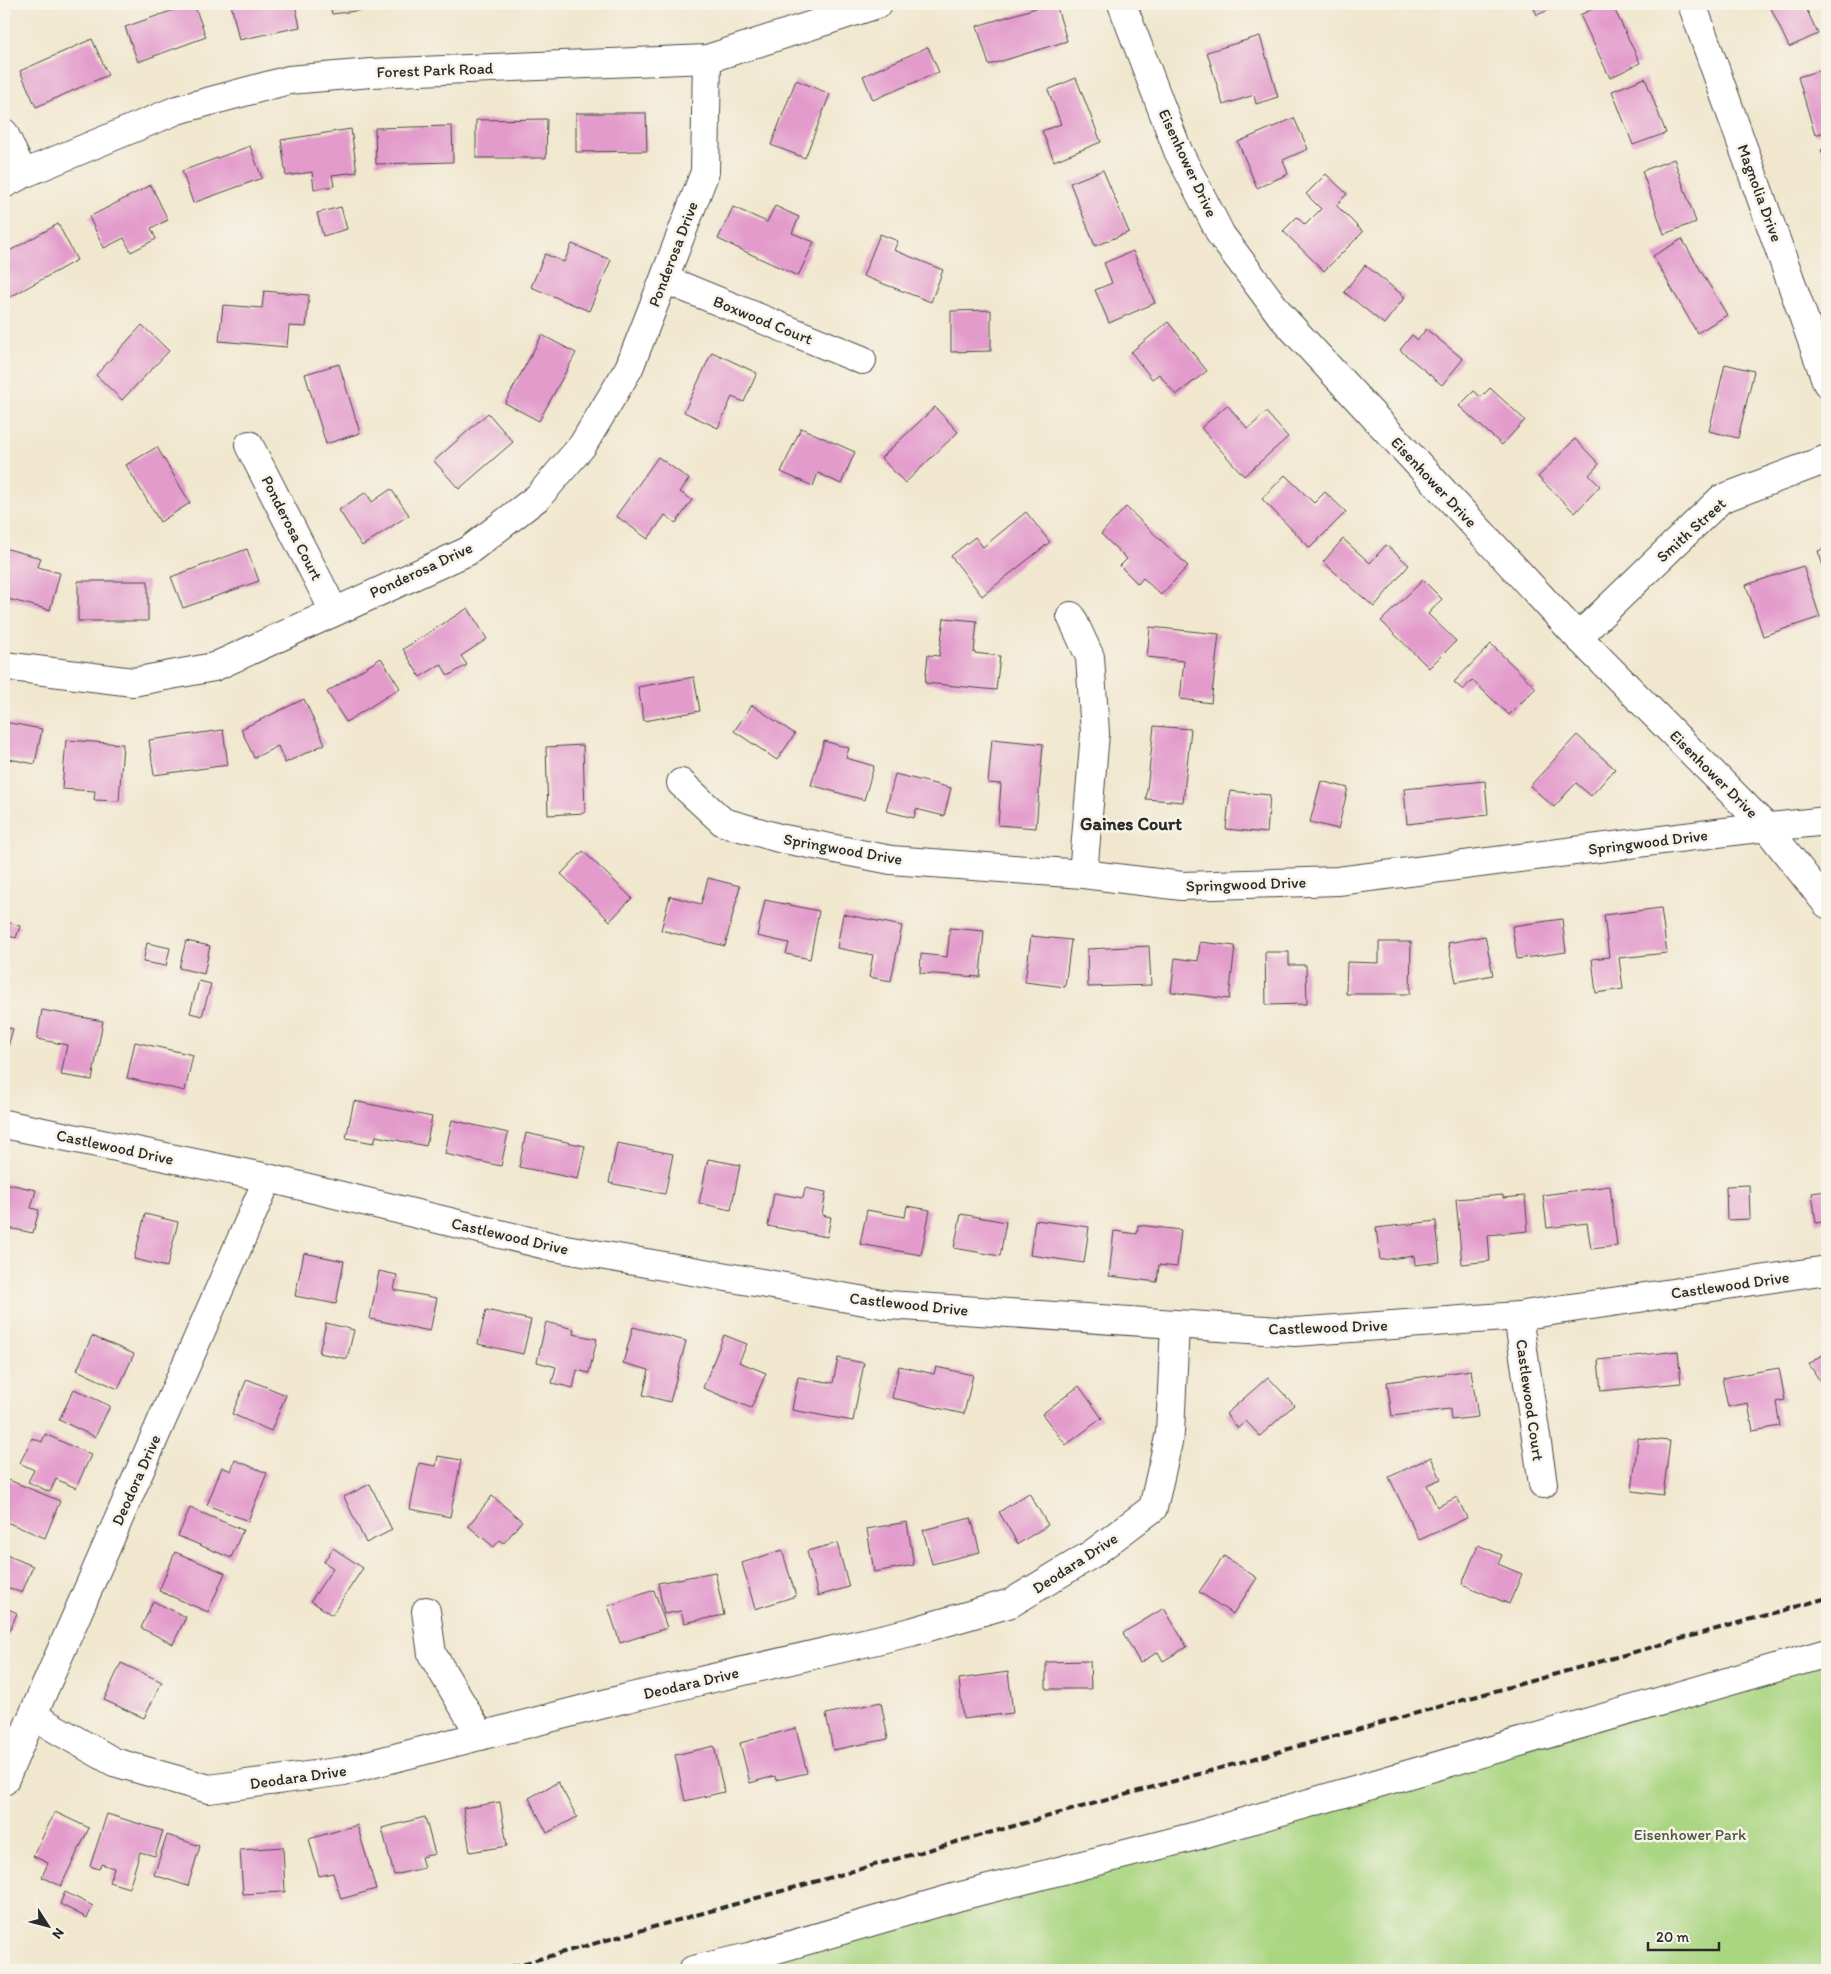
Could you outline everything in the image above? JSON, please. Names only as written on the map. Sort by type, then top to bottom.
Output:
[{"type":"street","name":"Forest Park Road","points":[[14,179],[177,110],[289,80],[371,73],[707,59],[878,4]]},
{"type":"street","name":"Eisenhower Drive","points":[[1122,4],[1178,151],[1221,235],[1282,316],[1578,637],[1766,827],[1827,904]]},
{"type":"street","name":"Magnolia Drive","points":[[1692,4],[1827,383]]},
{"type":"street","name":"Ponderosa Drive","points":[[4,666],[133,682],[214,667],[468,551],[538,497],[582,446],[628,368],[664,279],[705,172],[707,59]]},
{"type":"street","points":[[4,133],[14,179]]},
{"type":"street","name":"Boxwood Court","points":[[664,279],[862,360]]},
{"type":"street","name":"Ponderosa Court","points":[[250,445],[334,611]]},
{"type":"street","name":"Smith Street","points":[[1578,637],[1721,499],[1827,459]]},
{"type":"street","points":[[1071,616],[1090,657],[1095,733],[1083,874]]},
{"type":"street","name":"Springwood Drive","points":[[681,783],[723,822],[779,838],[891,860],[1083,874],[1182,886],[1338,881],[1827,821]]},
{"type":"street","name":"Castlewood Drive","points":[[4,1124],[268,1178],[554,1247],[888,1305],[1295,1332],[1518,1316],[1827,1270]]},
{"type":"street","name":"Deodora Drive","points":[[4,1781],[268,1178]]},
{"type":"street","name":"Castlewood Court","points":[[1518,1316],[1543,1484]]},
{"type":"street","name":"Deodara Drive","points":[[33,1716],[114,1762],[209,1789],[344,1771],[627,1698],[911,1632],[1011,1604],[1092,1554],[1154,1508],[1170,1433],[1176,1325]]},
{"type":"street","points":[[426,1611],[432,1654],[481,1736]]},
{"type":"street","points":[[693,1970],[758,1954],[957,1897],[1192,1837],[1827,1653]]},
{"type":"green space","name":"Eisenhower Park","points":[[1827,1654],[1827,1970],[688,1970]]},
{"type":"building","points":[[194,4],[206,37],[138,62],[125,27]]},
{"type":"building","points":[[231,4],[295,4],[300,27],[239,40]]},
{"type":"building","points":[[330,4],[401,4],[401,5],[332,14]]},
{"type":"building","points":[[1049,4],[1056,4],[1067,41],[989,65],[977,26]]},
{"type":"building","points":[[1532,4],[1563,4],[1537,15]]},
{"type":"building","points":[[1603,4],[1612,4],[1640,63],[1610,78],[1580,15]]},
{"type":"building","points":[[1769,4],[1804,4],[1818,34],[1789,47]]},
{"type":"building","points":[[1260,36],[1278,97],[1256,104],[1254,95],[1223,105],[1207,52]]},
{"type":"building","points":[[92,39],[108,75],[36,107],[20,71]]},
{"type":"building","points":[[928,47],[939,72],[873,100],[863,76]]},
{"type":"building","points":[[1827,68],[1827,131],[1815,135],[1798,77]]},
{"type":"building","points":[[1076,78],[1101,142],[1054,161],[1042,131],[1061,124],[1048,90]]},
{"type":"building","points":[[1645,78],[1666,133],[1633,145],[1612,91]]},
{"type":"building","points":[[796,80],[830,94],[805,158],[771,145]]},
{"type":"building","points":[[576,113],[646,113],[647,151],[576,152]]},
{"type":"building","points":[[1294,118],[1308,149],[1283,160],[1288,174],[1257,188],[1238,142]]},
{"type":"building","points":[[547,119],[546,158],[476,158],[476,120]]},
{"type":"building","points":[[452,126],[453,162],[376,164],[375,128]]},
{"type":"building","points":[[351,129],[357,172],[332,175],[334,186],[314,189],[312,172],[286,176],[281,140]]},
{"type":"building","points":[[250,146],[262,178],[193,203],[182,171]]},
{"type":"building","points":[[1827,148],[1827,167],[1821,150]]},
{"type":"building","points":[[1674,159],[1696,222],[1664,234],[1642,171]]},
{"type":"building","points":[[1103,170],[1129,232],[1095,246],[1070,183]]},
{"type":"building","points":[[1326,174],[1347,194],[1336,205],[1363,232],[1324,271],[1283,231],[1297,217],[1305,225],[1321,209],[1306,194]]},
{"type":"building","points":[[151,185],[168,220],[151,228],[156,239],[131,252],[124,238],[104,248],[89,217]]},
{"type":"building","points":[[775,206],[799,217],[792,233],[814,242],[798,276],[718,239],[733,207],[767,222]]},
{"type":"building","points":[[341,207],[347,229],[323,236],[317,213]]},
{"type":"building","points":[[58,224],[77,260],[10,297],[4,285],[4,254]]},
{"type":"building","points":[[880,234],[898,241],[894,250],[943,270],[931,302],[863,276]]},
{"type":"building","points":[[1682,239],[1727,315],[1697,333],[1653,256]]},
{"type":"building","points":[[572,244],[611,260],[589,311],[531,287],[545,254],[564,262]]},
{"type":"building","points":[[1133,251],[1155,303],[1109,323],[1095,290],[1112,283],[1104,263]]},
{"type":"building","points":[[1365,265],[1405,297],[1384,324],[1344,292]]},
{"type":"building","points":[[264,291],[309,295],[306,327],[289,326],[287,347],[219,341],[223,305],[262,308]]},
{"type":"building","points":[[991,310],[991,351],[951,352],[951,311]]},
{"type":"building","points":[[1168,322],[1207,371],[1176,395],[1159,374],[1152,379],[1131,352]]},
{"type":"building","points":[[142,325],[169,351],[122,400],[96,375]]},
{"type":"building","points":[[1426,329],[1463,359],[1442,385],[1400,350],[1412,335],[1418,340]]},
{"type":"building","points":[[542,335],[576,353],[539,421],[505,403]]},
{"type":"building","points":[[712,352],[757,373],[744,402],[732,397],[718,428],[684,412]]},
{"type":"building","points":[[339,364],[360,433],[326,444],[305,374]]},
{"type":"building","points":[[1725,364],[1754,371],[1738,438],[1709,431]]},
{"type":"building","points":[[1490,388],[1525,420],[1502,445],[1459,406],[1474,391],[1481,397]]},
{"type":"building","points":[[1227,405],[1248,429],[1266,412],[1288,437],[1244,476],[1201,428]]},
{"type":"building","points":[[935,407],[958,432],[905,483],[881,458]]},
{"type":"building","points":[[488,413],[513,442],[459,489],[434,461]]},
{"type":"building","points":[[801,428],[855,452],[841,484],[818,473],[813,486],[781,472]]},
{"type":"building","points":[[1575,439],[1599,464],[1589,475],[1600,486],[1575,513],[1538,477]]},
{"type":"building","points":[[157,447],[190,503],[160,522],[126,465]]},
{"type":"building","points":[[658,457],[689,479],[680,492],[692,500],[676,523],[665,515],[648,539],[616,516]]},
{"type":"building","points":[[1285,475],[1314,503],[1325,492],[1346,512],[1310,548],[1262,499]]},
{"type":"building","points":[[391,489],[409,515],[362,546],[339,510],[366,492],[372,502]]},
{"type":"building","points":[[1126,507],[1188,566],[1161,595],[1143,578],[1138,584],[1120,566],[1127,559],[1101,534]]},
{"type":"building","points":[[1026,512],[1050,542],[982,596],[951,556],[975,537],[983,547]]},
{"type":"building","points":[[1343,539],[1370,563],[1386,545],[1409,565],[1374,607],[1323,562]]},
{"type":"building","points":[[4,548],[41,558],[38,567],[60,573],[50,610],[4,598]]},
{"type":"building","points":[[1827,548],[1827,577],[1818,551]]},
{"type":"building","points":[[247,549],[259,581],[183,608],[171,577]]},
{"type":"building","points":[[1803,566],[1820,617],[1763,636],[1746,585]]},
{"type":"building","points":[[1423,580],[1442,599],[1428,614],[1456,641],[1429,668],[1381,621]]},
{"type":"building","points":[[78,581],[148,581],[148,621],[78,621]]},
{"type":"building","points":[[468,608],[487,639],[461,656],[467,665],[448,676],[441,664],[420,677],[403,649]]},
{"type":"building","points":[[944,618],[977,621],[974,653],[1000,656],[996,690],[925,683],[928,655],[939,656]]},
{"type":"building","points":[[1150,627],[1219,634],[1211,703],[1180,699],[1184,661],[1147,657]]},
{"type":"building","points":[[1491,644],[1536,688],[1509,715],[1472,680],[1463,690],[1454,682]]},
{"type":"building","points":[[381,658],[400,688],[346,722],[327,692]]},
{"type":"building","points":[[694,677],[700,711],[644,721],[638,687]]},
{"type":"building","points":[[304,699],[325,744],[285,763],[278,746],[254,758],[241,729]]},
{"type":"building","points":[[752,705],[795,734],[777,760],[734,731]]},
{"type":"building","points":[[4,722],[42,729],[35,764],[4,758]]},
{"type":"building","points":[[1154,726],[1191,729],[1183,802],[1146,799]]},
{"type":"building","points":[[223,730],[228,765],[154,775],[149,740]]},
{"type":"building","points":[[1577,735],[1615,769],[1591,796],[1576,783],[1554,807],[1530,786]]},
{"type":"building","points":[[992,739],[1043,744],[1036,828],[998,825],[1001,784],[988,783]]},
{"type":"building","points":[[66,740],[123,744],[119,801],[94,800],[95,791],[62,789]]},
{"type":"building","points":[[824,741],[849,748],[846,758],[874,766],[864,800],[811,785]]},
{"type":"building","points":[[583,745],[585,813],[548,815],[546,747]]},
{"type":"building","points":[[895,774],[951,788],[944,816],[916,809],[914,818],[886,811]]},
{"type":"building","points":[[1321,781],[1348,788],[1338,829],[1310,822]]},
{"type":"building","points":[[1485,781],[1488,815],[1407,824],[1404,789]]},
{"type":"building","points":[[1230,791],[1270,795],[1267,833],[1226,829]]},
{"type":"building","points":[[583,851],[632,898],[610,921],[561,874]]},
{"type":"building","points":[[708,878],[740,886],[725,946],[661,930],[670,896],[701,904]]},
{"type":"building","points":[[765,900],[819,911],[810,959],[786,954],[789,943],[757,936]]},
{"type":"building","points":[[1661,908],[1667,953],[1619,958],[1623,989],[1596,993],[1592,959],[1609,957],[1604,915]]},
{"type":"building","points":[[843,914],[902,926],[891,981],[869,977],[873,955],[837,948]]},
{"type":"building","points":[[1562,919],[1566,952],[1517,959],[1512,926]]},
{"type":"building","points":[[4,921],[20,926],[16,938],[4,935]]},
{"type":"building","points":[[950,928],[984,931],[980,977],[920,973],[921,954],[947,957]]},
{"type":"building","points":[[1031,936],[1071,940],[1065,987],[1025,982]]},
{"type":"building","points":[[1485,936],[1493,975],[1456,982],[1448,943]]},
{"type":"building","points":[[186,941],[210,946],[204,974],[179,968]]},
{"type":"building","points":[[1200,942],[1235,946],[1229,999],[1171,992],[1175,958],[1198,961]]},
{"type":"building","points":[[1379,942],[1411,942],[1410,994],[1346,994],[1347,962],[1379,963]]},
{"type":"building","points":[[147,943],[170,948],[166,966],[143,962]]},
{"type":"building","points":[[1149,946],[1151,985],[1088,987],[1087,949]]},
{"type":"building","points":[[1265,952],[1289,952],[1289,965],[1306,965],[1307,1004],[1266,1005]]},
{"type":"building","points":[[199,981],[211,984],[202,1016],[190,1013]]},
{"type":"building","points":[[42,1010],[103,1021],[92,1080],[61,1075],[67,1045],[37,1039]]},
{"type":"building","points":[[4,1027],[13,1029],[4,1061]]},
{"type":"building","points":[[135,1042],[193,1055],[185,1091],[127,1078]]},
{"type":"building","points":[[354,1101],[432,1117],[426,1146],[376,1136],[374,1143],[346,1138]]},
{"type":"building","points":[[452,1120],[508,1133],[501,1166],[445,1154]]},
{"type":"building","points":[[526,1133],[585,1146],[578,1179],[519,1167]]},
{"type":"building","points":[[617,1143],[673,1154],[665,1194],[609,1183]]},
{"type":"building","points":[[708,1159],[740,1165],[731,1210],[699,1203]]},
{"type":"building","points":[[4,1183],[36,1190],[31,1208],[39,1210],[33,1233],[4,1227]]},
{"type":"building","points":[[1749,1185],[1750,1219],[1727,1220],[1726,1186]]},
{"type":"building","points":[[1610,1186],[1617,1246],[1591,1249],[1587,1223],[1547,1228],[1543,1195]]},
{"type":"building","points":[[805,1188],[826,1192],[822,1215],[831,1217],[827,1237],[768,1226],[774,1193],[803,1198]]},
{"type":"building","points":[[1827,1191],[1827,1221],[1816,1223],[1812,1193]]},
{"type":"building","points":[[1503,1195],[1503,1198],[1525,1196],[1528,1231],[1488,1235],[1490,1261],[1462,1264],[1456,1199]]},
{"type":"building","points":[[907,1206],[930,1210],[921,1255],[860,1244],[867,1210],[905,1217]]},
{"type":"building","points":[[145,1214],[178,1222],[167,1267],[134,1259]]},
{"type":"building","points":[[961,1214],[1006,1222],[1000,1256],[954,1248]]},
{"type":"building","points":[[1035,1220],[1089,1227],[1084,1263],[1030,1255]]},
{"type":"building","points":[[1436,1221],[1440,1262],[1415,1265],[1414,1256],[1380,1260],[1376,1228]]},
{"type":"building","points":[[1138,1225],[1181,1230],[1177,1267],[1159,1265],[1157,1282],[1109,1276],[1114,1231],[1137,1234]]},
{"type":"building","points":[[304,1253],[344,1261],[336,1304],[295,1296]]},
{"type":"building","points":[[379,1271],[397,1275],[394,1290],[437,1298],[430,1331],[370,1319]]},
{"type":"building","points":[[486,1310],[531,1320],[523,1354],[478,1344]]},
{"type":"building","points":[[546,1322],[574,1329],[573,1334],[597,1339],[589,1373],[577,1370],[573,1388],[552,1383],[556,1367],[537,1362]]},
{"type":"building","points":[[326,1323],[354,1330],[347,1359],[319,1353]]},
{"type":"building","points":[[633,1327],[686,1341],[670,1402],[643,1395],[649,1370],[623,1363]]},
{"type":"building","points":[[724,1335],[747,1344],[739,1362],[766,1373],[751,1408],[703,1388]]},
{"type":"building","points":[[92,1336],[134,1354],[118,1389],[77,1370]]},
{"type":"building","points":[[1678,1351],[1681,1383],[1601,1391],[1598,1360]]},
{"type":"building","points":[[1827,1352],[1827,1392],[1809,1364]]},
{"type":"building","points":[[838,1358],[864,1363],[853,1421],[792,1410],[798,1377],[833,1383]]},
{"type":"building","points":[[899,1366],[934,1374],[936,1367],[973,1375],[964,1414],[892,1398]]},
{"type":"building","points":[[1779,1368],[1785,1400],[1776,1402],[1780,1426],[1753,1431],[1748,1403],[1728,1407],[1722,1378]]},
{"type":"building","points":[[1471,1370],[1478,1417],[1451,1420],[1450,1409],[1392,1416],[1387,1382]]},
{"type":"building","points":[[1268,1377],[1294,1405],[1260,1436],[1246,1421],[1238,1428],[1226,1414]]},
{"type":"building","points":[[247,1379],[286,1395],[271,1431],[232,1414]]},
{"type":"building","points":[[1079,1386],[1102,1418],[1066,1445],[1042,1414]]},
{"type":"building","points":[[74,1389],[110,1406],[95,1437],[59,1420]]},
{"type":"building","points":[[45,1434],[91,1455],[76,1488],[56,1479],[50,1492],[28,1482],[34,1470],[20,1463],[32,1438],[42,1442]]},
{"type":"building","points":[[1638,1438],[1670,1441],[1663,1495],[1632,1491]]},
{"type":"building","points":[[438,1456],[461,1460],[450,1517],[410,1509],[419,1463],[436,1466]]},
{"type":"building","points":[[1431,1457],[1441,1479],[1427,1485],[1437,1507],[1457,1497],[1467,1518],[1419,1540],[1389,1477]]},
{"type":"building","points":[[235,1460],[267,1473],[248,1521],[207,1505],[222,1467],[231,1471]]},
{"type":"building","points":[[9,1480],[60,1501],[45,1538],[4,1521],[4,1493]]},
{"type":"building","points":[[370,1484],[392,1530],[366,1543],[344,1497]]},
{"type":"building","points":[[1029,1493],[1048,1525],[1018,1544],[999,1512]]},
{"type":"building","points":[[492,1496],[522,1521],[504,1543],[500,1540],[494,1547],[468,1526]]},
{"type":"building","points":[[190,1508],[243,1530],[231,1558],[178,1536]]},
{"type":"building","points":[[971,1518],[980,1552],[932,1564],[923,1530]]},
{"type":"building","points":[[907,1522],[914,1565],[874,1572],[867,1529]]},
{"type":"building","points":[[837,1543],[849,1587],[818,1596],[807,1551]]},
{"type":"building","points":[[1478,1545],[1502,1555],[1498,1564],[1522,1574],[1509,1604],[1462,1584]]},
{"type":"building","points":[[333,1548],[363,1568],[332,1615],[311,1601],[333,1568],[324,1562]]},
{"type":"building","points":[[782,1550],[796,1596],[755,1609],[742,1563]]},
{"type":"building","points":[[175,1552],[225,1573],[208,1612],[159,1591]]},
{"type":"building","points":[[4,1554],[33,1566],[22,1593],[4,1586]]},
{"type":"building","points":[[1224,1556],[1257,1578],[1233,1614],[1199,1592]]},
{"type":"building","points":[[715,1572],[724,1615],[684,1623],[681,1611],[664,1614],[658,1583]]},
{"type":"building","points":[[654,1590],[667,1628],[620,1643],[608,1606]]},
{"type":"building","points":[[153,1601],[186,1617],[173,1644],[141,1628]]},
{"type":"building","points":[[4,1607],[17,1613],[4,1645]]},
{"type":"building","points":[[1164,1608],[1187,1647],[1163,1661],[1158,1652],[1140,1663],[1123,1633]]},
{"type":"building","points":[[1090,1661],[1091,1689],[1046,1689],[1046,1662]]},
{"type":"building","points":[[121,1663],[162,1682],[144,1718],[104,1700]]},
{"type":"building","points":[[1008,1672],[1013,1713],[963,1719],[959,1679]]},
{"type":"building","points":[[881,1702],[888,1739],[833,1750],[826,1714]]},
{"type":"building","points":[[796,1728],[807,1773],[776,1780],[775,1776],[750,1783],[740,1743]]},
{"type":"building","points":[[714,1746],[724,1792],[685,1801],[675,1755]]},
{"type":"building","points":[[558,1782],[577,1817],[547,1833],[529,1798]]},
{"type":"building","points":[[500,1802],[507,1846],[470,1852],[463,1808]]},
{"type":"building","points":[[55,1812],[89,1828],[61,1886],[42,1877],[48,1863],[33,1856]]},
{"type":"building","points":[[107,1814],[163,1831],[155,1856],[140,1852],[129,1888],[109,1882],[114,1868],[101,1864],[99,1869],[90,1866]]},
{"type":"building","points":[[425,1817],[435,1854],[421,1857],[424,1868],[394,1875],[382,1828]]},
{"type":"building","points":[[357,1825],[376,1889],[341,1899],[333,1873],[319,1876],[309,1839]]},
{"type":"building","points":[[167,1835],[200,1846],[188,1886],[154,1875]]},
{"type":"building","points":[[283,1847],[285,1892],[243,1894],[240,1850]]},
{"type":"building","points":[[65,1892],[93,1906],[87,1918],[60,1904]]},
{"type":"railway","points":[[500,1970],[1827,1598]]},
{"type":"district","name":"Gaines Court","points":[[1131,824]]}]
